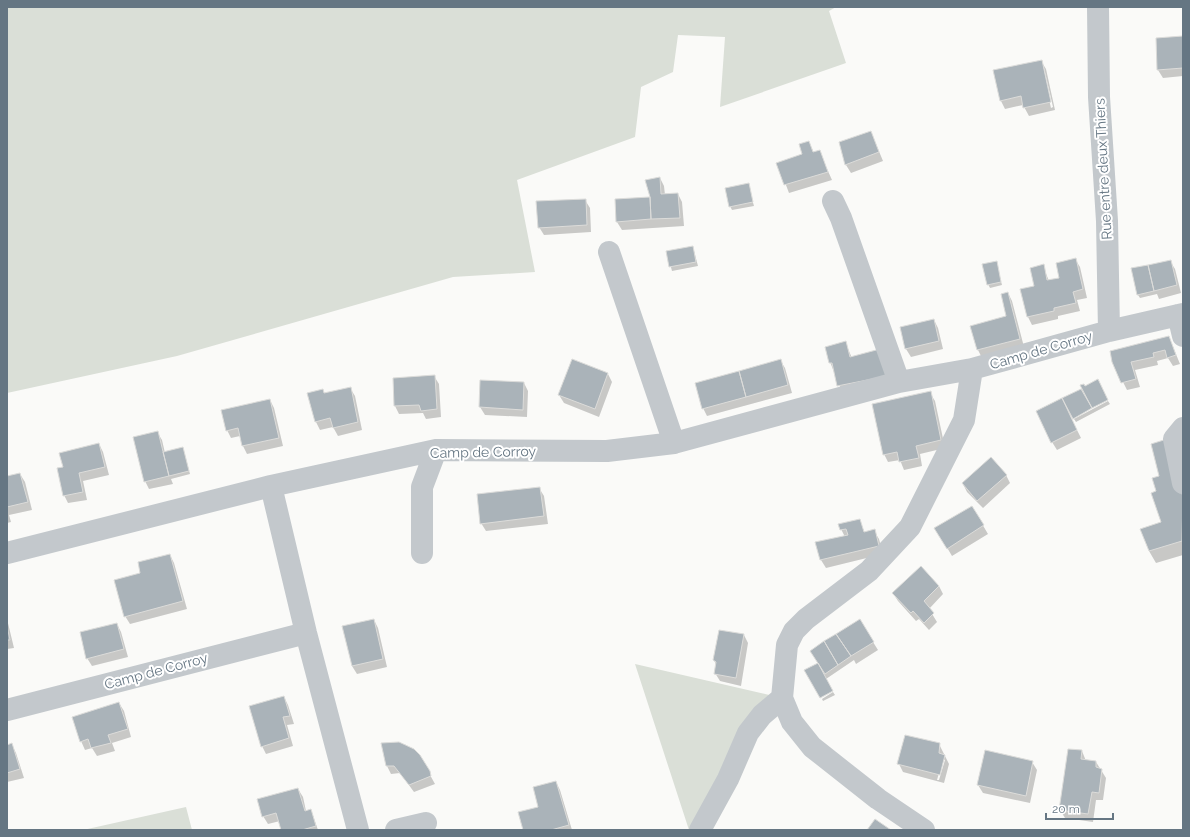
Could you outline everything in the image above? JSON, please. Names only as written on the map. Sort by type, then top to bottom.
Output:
[{"type":"street","name":"Rue entre deux Thiers","points":[[1098,7],[1099,96],[1107,222],[1109,331]]},
{"type":"street","points":[[833,200],[841,218],[899,382]]},
{"type":"street","points":[[609,252],[674,442]]},
{"type":"street","name":"Camp de Corroy","points":[[7,554],[271,486],[436,450],[607,451],[674,442],[899,382],[972,369],[1109,331],[1180,314]]},
{"type":"street","points":[[1180,314],[1183,336]]},
{"type":"street","points":[[924,830],[878,799],[812,747],[792,722],[782,698],[787,644],[794,631],[806,619],[869,571],[910,527],[964,420],[972,369]]},
{"type":"street","points":[[1183,428],[1174,439],[1183,483]]},
{"type":"street","points":[[422,553],[422,486],[436,450]]},
{"type":"street","points":[[271,486],[306,633],[358,830]]},
{"type":"street","name":"Camp de Corroy","points":[[7,710],[306,633]]},
{"type":"street","points":[[700,830],[728,779],[748,733],[762,715],[782,698]]},
{"type":"street","points":[[396,830],[426,823]]},
{"type":"shaded area","points":[[7,7],[836,7],[829,11],[846,63],[720,107],[725,37],[678,35],[673,72],[641,87],[635,137],[517,180],[535,272],[453,277],[177,356],[7,393]]},
{"type":"shaded area","points":[[635,664],[782,698],[700,830],[689,830]]},
{"type":"shaded area","points":[[186,807],[192,830],[83,830]]},
{"type":"building","points":[[1183,36],[1183,68],[1157,70],[1156,38]]},
{"type":"building","points":[[1042,60],[1051,102],[1023,108],[1021,96],[1000,101],[993,70]]},
{"type":"building","points":[[871,131],[879,152],[845,165],[839,142]]},
{"type":"building","points":[[809,141],[813,152],[820,150],[828,172],[784,185],[776,163],[802,154],[799,144]]},
{"type":"building","points":[[660,177],[661,194],[678,193],[680,218],[651,219],[650,197],[645,180]]},
{"type":"building","points":[[749,183],[753,202],[729,207],[725,188]]},
{"type":"building","points":[[650,197],[651,219],[616,222],[615,199]]},
{"type":"building","points":[[586,199],[587,225],[538,228],[536,201]]},
{"type":"building","points":[[693,246],[696,262],[669,267],[666,251]]},
{"type":"building","points":[[1076,258],[1083,289],[1073,292],[1076,303],[1054,308],[1054,311],[1027,317],[1020,289],[1034,286],[1030,268],[1044,264],[1047,280],[1059,278],[1056,263]]},
{"type":"building","points":[[1171,260],[1177,285],[1154,291],[1148,265]]},
{"type":"building","points":[[997,261],[1001,282],[987,285],[982,264]]},
{"type":"building","points":[[1148,265],[1154,291],[1137,295],[1131,268]]},
{"type":"building","points":[[1008,292],[1020,339],[977,350],[970,326],[1006,316],[1001,294]]},
{"type":"building","points":[[934,319],[939,341],[905,349],[900,327]]},
{"type":"building","points":[[1169,336],[1176,355],[1167,358],[1165,350],[1153,353],[1154,357],[1131,362],[1136,379],[1121,383],[1112,362],[1110,351]]},
{"type":"building","points":[[846,341],[850,357],[880,349],[888,376],[837,386],[832,363],[829,363],[825,347]]},
{"type":"building","points":[[572,359],[608,373],[595,409],[558,395]]},
{"type":"building","points":[[781,359],[788,385],[746,397],[739,371]]},
{"type":"building","points":[[739,371],[746,397],[702,409],[695,383]]},
{"type":"building","points":[[435,375],[437,409],[421,411],[419,405],[394,406],[393,378]]},
{"type":"building","points":[[1098,379],[1108,400],[1092,408],[1080,385],[1084,384],[1085,386]]},
{"type":"building","points":[[480,380],[524,382],[523,410],[479,407]]},
{"type":"building","points":[[351,387],[358,422],[333,428],[330,418],[315,422],[307,393],[323,389],[324,393]]},
{"type":"building","points":[[1081,389],[1092,408],[1073,419],[1062,398]]},
{"type":"building","points":[[931,391],[941,440],[916,446],[919,458],[899,462],[897,452],[883,455],[872,404]]},
{"type":"building","points":[[1062,398],[1077,430],[1051,443],[1036,411]]},
{"type":"building","points":[[270,399],[279,438],[242,446],[238,428],[226,431],[221,410]]},
{"type":"building","points":[[158,431],[169,476],[144,482],[133,437]]},
{"type":"building","points":[[1167,439],[1183,497],[1182,541],[1149,551],[1140,529],[1161,522],[1151,493],[1156,491],[1152,478],[1159,476],[1151,444]]},
{"type":"building","points":[[99,443],[105,467],[79,473],[83,492],[63,496],[57,468],[63,467],[59,453]]},
{"type":"building","points":[[183,447],[189,471],[169,476],[163,452]]},
{"type":"building","points":[[991,457],[1007,475],[977,501],[962,483]]},
{"type":"building","points":[[20,473],[28,502],[7,507],[7,476]]},
{"type":"building","points":[[540,487],[544,516],[480,524],[477,494]]},
{"type":"building","points":[[972,506],[984,525],[947,549],[934,528]]},
{"type":"building","points":[[860,519],[864,532],[875,529],[879,546],[820,560],[815,542],[848,535],[846,529],[840,530],[838,524]]},
{"type":"building","points":[[170,554],[183,601],[124,617],[114,580],[140,573],[138,562]]},
{"type":"building","points":[[921,566],[939,586],[924,601],[934,613],[924,623],[913,611],[911,613],[892,593]]},
{"type":"building","points":[[374,619],[383,659],[352,666],[342,626]]},
{"type":"building","points":[[860,619],[874,642],[851,656],[836,634]]},
{"type":"building","points":[[117,623],[124,649],[86,659],[80,632]]},
{"type":"building","points":[[7,626],[10,640],[7,640]]},
{"type":"building","points":[[719,630],[744,634],[736,678],[714,674],[716,662],[713,660]]},
{"type":"building","points":[[836,634],[851,656],[838,665],[824,641]]},
{"type":"building","points":[[824,641],[838,665],[825,674],[810,651]]},
{"type":"building","points":[[818,663],[833,691],[820,698],[804,670]]},
{"type":"building","points":[[284,696],[290,716],[283,717],[289,738],[261,747],[249,706]]},
{"type":"building","points":[[119,702],[128,729],[108,735],[111,743],[91,748],[88,739],[80,742],[72,717]]},
{"type":"building","points":[[905,735],[940,743],[939,753],[945,755],[940,775],[897,764]]},
{"type":"building","points":[[399,742],[414,749],[420,755],[430,771],[431,776],[409,785],[394,766],[386,766],[381,743]]},
{"type":"building","points":[[12,743],[20,769],[7,773],[7,745]]},
{"type":"building","points":[[1068,749],[1082,750],[1081,759],[1096,761],[1096,767],[1102,769],[1099,793],[1092,792],[1088,814],[1059,810]]},
{"type":"building","points":[[985,750],[1033,761],[1026,796],[977,785]]},
{"type":"building","points":[[556,781],[569,825],[551,830],[523,830],[518,812],[538,807],[533,787]]},
{"type":"building","points":[[298,788],[305,811],[311,809],[316,826],[302,830],[281,830],[276,813],[262,817],[257,799]]},
{"type":"building","points":[[875,819],[891,830],[867,830]]}]
